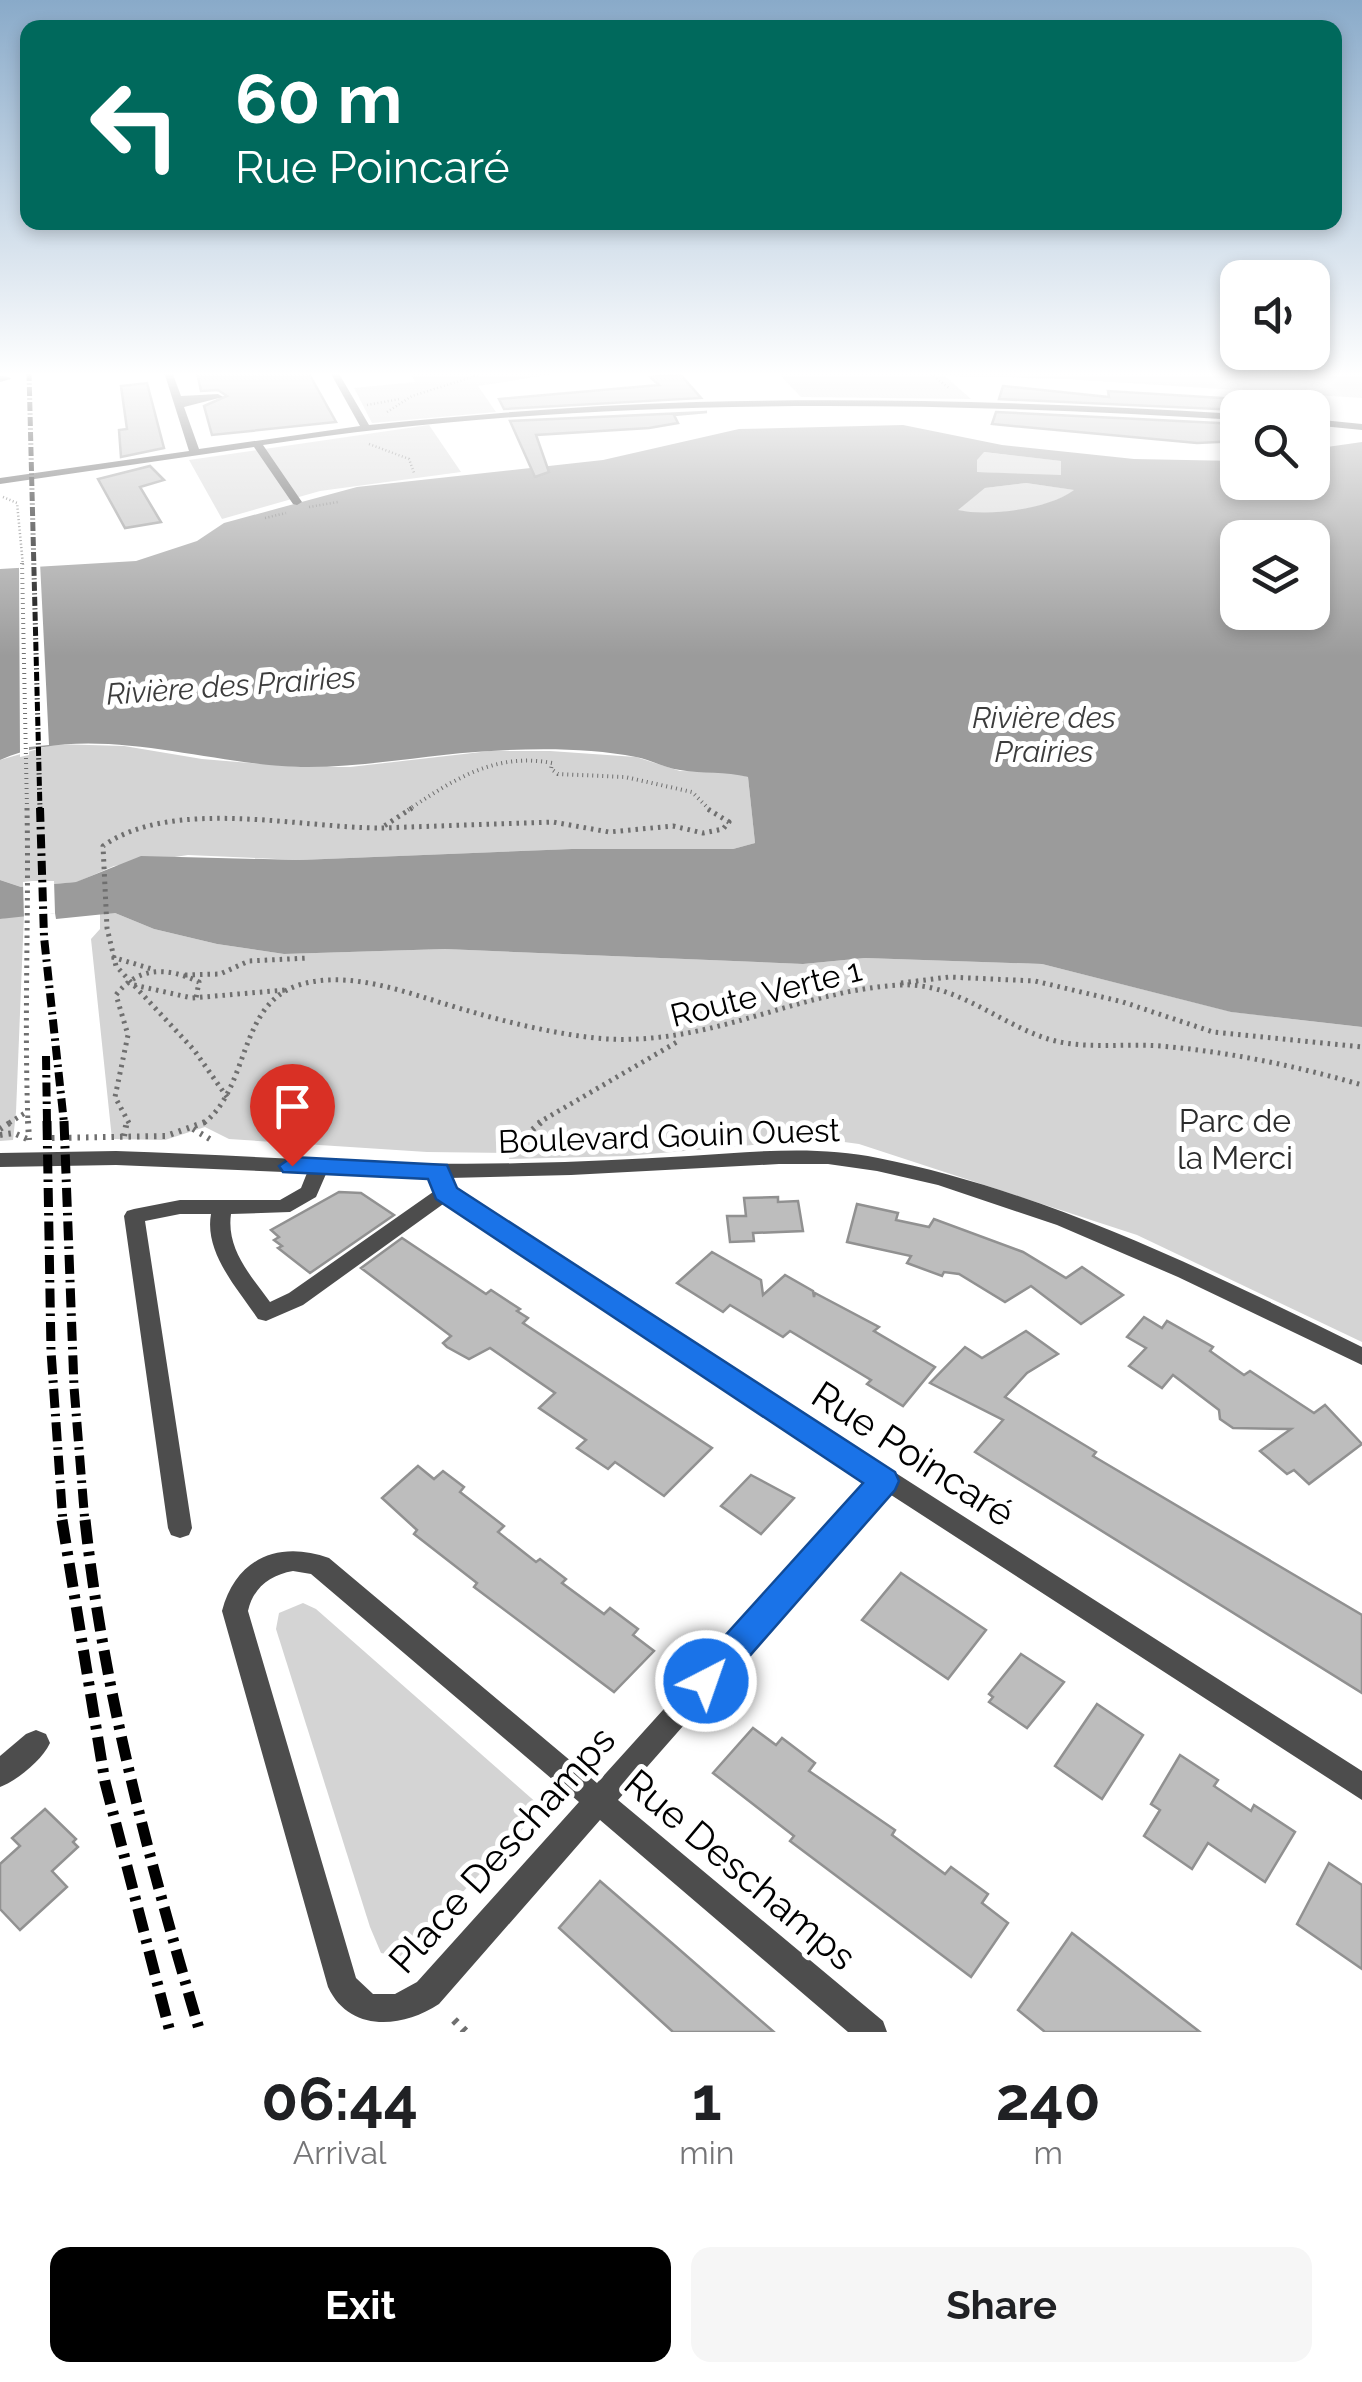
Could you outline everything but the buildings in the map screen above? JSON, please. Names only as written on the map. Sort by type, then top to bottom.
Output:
[{"type":"street","points":[[0,481],[99,467]]},
{"type":"street","points":[[275,467],[301,501]]},
{"type":"street","name":"Boulevard Gouin Ouest","points":[[0,1160],[85,1156],[319,1168],[442,1182],[799,1156],[880,1165],[1112,1240],[1216,1285],[1362,1357]]},
{"type":"street","points":[[180,1528],[134,1216],[180,1208],[283,1207],[309,1192],[319,1168]]},
{"type":"street","points":[[222,1207],[218,1223],[220,1240],[266,1313],[296,1299],[442,1182]]},
{"type":"street","name":"Rue Poincaré","points":[[442,1182],[884,1481],[1362,1788]]},
{"type":"street","name":"Place Deschamps","points":[[274,1565],[244,1585],[236,1602],[236,1619],[339,1977],[357,2003],[388,2012],[410,2006],[428,1993],[884,1481]]},
{"type":"street","name":"Rue Deschamps","points":[[274,1565],[297,1559],[320,1566],[872,2032]]},
{"type":"street","points":[[0,1774],[36,1743]]},
{"type":"path","points":[[412,467],[414,473]]},
{"type":"path","points":[[0,497],[17,503],[22,568],[29,930],[24,948],[25,1113],[29,1141]]},
{"type":"path","points":[[301,501],[309,507],[338,502]]},
{"type":"path","points":[[264,518],[286,514],[282,506]]},
{"type":"path","points":[[228,1097],[194,1050],[129,982],[112,956],[102,852],[106,842],[127,829],[180,820],[382,828],[553,822],[609,832],[673,826],[703,833],[723,829],[729,822],[702,806],[692,792],[625,777],[553,773],[552,763],[537,760],[468,770],[382,828]]},
{"type":"path","points":[[112,956],[200,982],[196,998]]},
{"type":"path","points":[[182,975],[220,974],[250,961],[309,958]]},
{"type":"path","points":[[124,1136],[128,1124],[115,1097],[128,1027],[115,1002],[129,982],[157,970]]},
{"type":"path","points":[[894,986],[949,977],[1035,981],[1123,1002],[1213,1032],[1362,1047]]},
{"type":"path","name":"Route Verte 1","points":[[129,982],[196,998],[285,990],[316,982],[357,983],[562,1033],[641,1041],[679,1040],[789,1008],[894,986],[950,994],[1054,1040],[1172,1046],[1288,1066],[1362,1086]]},
{"type":"path","points":[[0,1132],[17,1134],[29,1141],[76,1135],[157,1137],[194,1129],[213,1118],[228,1097],[256,1018],[285,990]]},
{"type":"path","points":[[502,1156],[530,1128],[679,1040]]},
{"type":"path","points":[[0,1132],[25,1113]]},
{"type":"path","points":[[0,1132],[27,1129]]},
{"type":"path","points":[[454,2020],[466,2032]]},
{"type":"green space","points":[[193,467],[457,467],[461,472],[320,491],[222,519]]},
{"type":"green space","points":[[977,467],[1062,467],[1061,476],[977,472]]},
{"type":"green space","points":[[1026,483],[1075,490],[1050,502],[1018,510],[957,510],[985,488]]},
{"type":"green space","points":[[55,744],[124,746],[202,759],[300,767],[350,767],[490,751],[636,757],[680,771],[730,772],[748,777],[755,843],[733,849],[572,849],[300,860],[188,855],[114,866],[77,882],[21,887],[0,880],[0,760]]},
{"type":"green space","name":"Parc de la Merci","points":[[100,913],[115,913],[154,929],[217,944],[284,954],[445,949],[803,964],[865,958],[1042,964],[1232,1012],[1362,1027],[1362,1342],[1137,1235],[859,1144],[822,1139],[627,1156],[509,1159],[510,1153],[427,1152],[229,1139],[205,1127],[165,1140],[112,1139],[91,939],[100,929]]},
{"type":"green space","points":[[24,914],[16,1112],[13,1140],[0,1141],[0,919]]},
{"type":"green space","points":[[303,1603],[316,1609],[539,1805],[534,1817],[401,1957],[381,1953],[370,1927],[276,1629],[279,1613]]},
{"type":"water","name":"Rivière des Prairies","points":[[541,467],[977,467],[977,472],[1061,475],[1061,467],[1220,467],[1220,500],[1330,500],[1330,467],[1362,467],[1362,1027],[1231,1012],[1042,964],[865,958],[803,964],[445,949],[284,954],[154,929],[115,913],[56,919],[55,913],[0,919],[0,880],[21,887],[76,882],[141,856],[300,860],[572,849],[733,849],[755,843],[748,777],[680,770],[601,752],[509,750],[301,767],[109,744],[71,744],[35,749],[0,760],[0,569],[136,561],[197,541],[224,523],[357,487]],"holes":[[[1026,483],[1074,490],[1050,502],[1018,510],[958,510],[985,488]]]},
{"type":"pier","points":[[40,562],[49,745],[29,747],[29,755],[20,757],[19,566]]},
{"type":"pier","points":[[54,881],[55,913],[24,919],[23,882]]},
{"type":"railway","points":[[31,467],[40,810]]},
{"type":"railway","points":[[40,808],[44,937],[64,1123]]},
{"type":"railway","points":[[46,1056],[47,1123]]},
{"type":"railway","points":[[47,1121],[51,1351],[63,1523]]},
{"type":"railway","points":[[64,1121],[74,1387],[85,1523]]},
{"type":"railway","points":[[62,1520],[105,1782],[170,2032]]},
{"type":"railway","points":[[85,1520],[104,1650],[131,1779],[200,2032]]},
{"type":"route","points":[[292,1166],[438,1171],[445,1193],[884,1481],[706,1681]]}]
